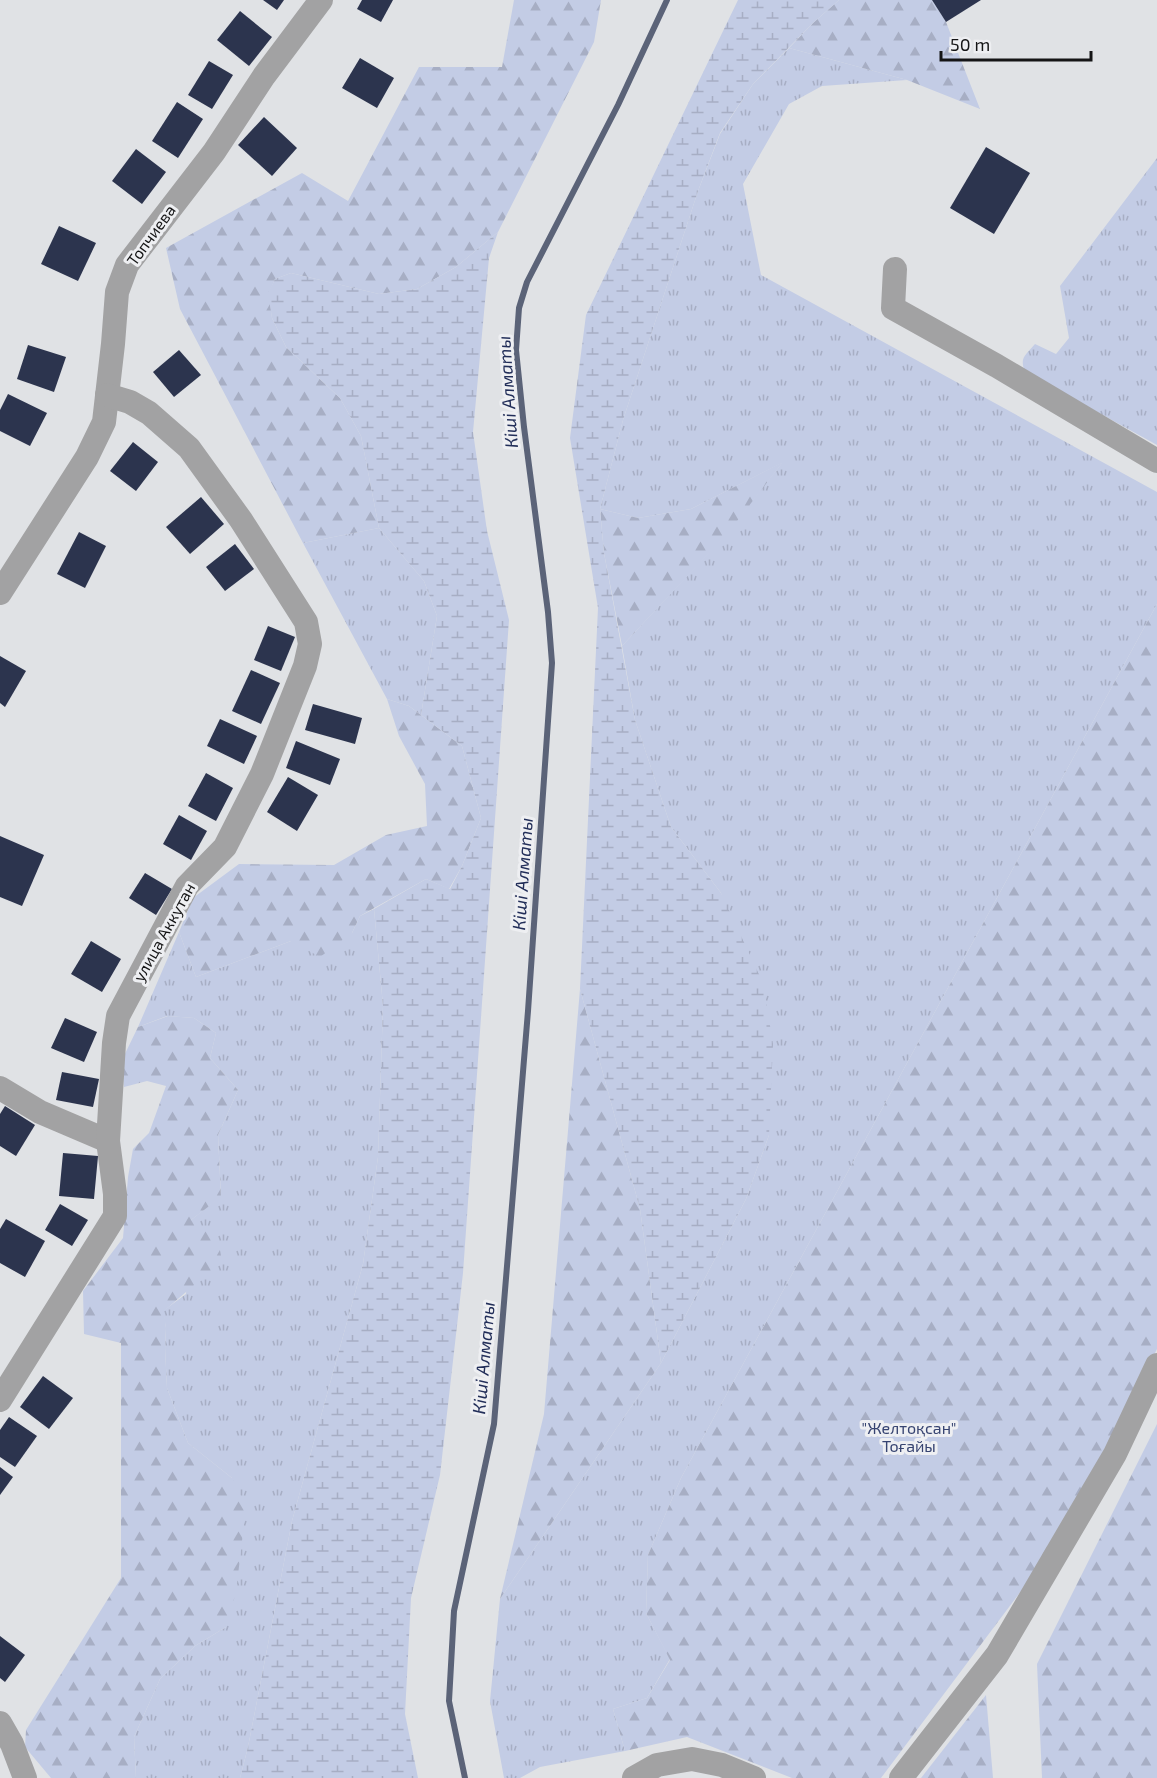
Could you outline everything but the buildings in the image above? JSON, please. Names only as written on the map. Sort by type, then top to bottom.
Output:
[{"type":"street","name":"Топчиева","points":[[0,593],[87,457],[104,422],[117,292],[127,265],[214,152],[264,76],[321,0]]},
{"type":"street","points":[[895,269],[892,308],[997,366],[1157,461]]},
{"type":"street","name":"улица Аккутан","points":[[0,1400],[115,1216],[116,1194],[108,1141],[114,1043],[118,1016],[187,886],[225,847],[262,774],[305,666],[310,644],[306,622],[241,520],[189,448],[149,413],[130,402],[107,395]]},
{"type":"street","points":[[0,1088],[40,1112],[108,1141]]},
{"type":"street","points":[[902,1778],[997,1655],[1115,1454],[1157,1365]]},
{"type":"street","points":[[0,1723],[12,1744],[25,1778]]},
{"type":"street","points":[[634,1778],[657,1765],[692,1759],[722,1765],[754,1778]]},
{"type":"green space","points":[[514,0],[601,0],[594,42],[498,232],[456,267],[417,289],[379,294],[291,273],[275,279],[269,293],[272,318],[286,347],[340,398],[361,436],[379,528],[303,543],[180,309],[166,248],[302,173],[348,201],[419,67],[502,67]]},
{"type":"green space","points":[[738,0],[839,0],[753,84],[720,133],[698,191],[623,420],[600,509],[604,553],[635,720],[671,827],[721,893],[763,983],[773,1044],[769,1135],[746,1199],[661,1363],[640,1209],[580,989],[598,608],[570,438],[586,315]]},
{"type":"green space","points":[[839,0],[932,0],[946,22],[980,109],[907,80],[789,48]]},
{"type":"green space","points":[[789,48],[907,80],[822,86],[789,104],[743,184],[761,275],[1157,492],[1157,604],[681,1478],[648,1555],[646,1613],[670,1659],[647,1698],[613,1709],[625,1751],[540,1767],[520,1778],[504,1778],[490,1701],[500,1599],[661,1363],[746,1199],[769,1135],[721,893],[671,827],[635,720],[622,646],[726,534],[782,463],[691,509],[638,518],[600,509],[623,420],[698,191],[720,134],[753,84]]},
{"type":"green space","points":[[1157,158],[1157,445],[1025,372],[1023,359],[1035,344],[1056,354],[1069,338],[1060,286]]},
{"type":"green space","points":[[498,232],[489,258],[473,432],[487,531],[509,620],[463,1273],[440,1475],[411,1598],[405,1714],[418,1778],[240,1778],[292,1521],[363,1264],[378,1157],[383,1006],[374,909],[426,879],[450,889],[481,818],[462,746],[421,715],[437,616],[424,581],[379,528],[361,436],[340,398],[286,347],[272,318],[268,293],[275,279],[291,273],[379,294],[417,289],[456,267]]},
{"type":"green space","points":[[783,462],[727,534],[622,646],[604,553],[600,509],[638,518],[691,509]]},
{"type":"green space","points":[[379,528],[424,581],[437,616],[421,715],[409,706],[387,699],[303,543]]},
{"type":"green space","name":"\"Желтоқсан\" Тоғайы","points":[[1157,604],[1157,1349],[1063,1535],[881,1778],[792,1778],[687,1737],[625,1751],[613,1709],[647,1698],[670,1660],[646,1613],[648,1555],[681,1478]]},
{"type":"green space","points":[[387,699],[409,706],[462,746],[481,818],[462,866],[449,889],[426,879],[360,916],[352,933],[320,957],[291,941],[196,977],[179,932],[193,898],[239,864],[334,865],[386,835],[427,826],[425,784],[399,736]]},
{"type":"green space","points":[[374,909],[383,1006],[378,1157],[363,1264],[292,1521],[240,1778],[136,1778],[134,1737],[160,1679],[195,1646],[226,1627],[232,1478],[188,1443],[167,1388],[166,1328],[163,1311],[186,1294],[191,1220],[221,1196],[218,1135],[238,1090],[210,1058],[216,1033],[194,1018],[167,1016],[138,1027],[179,932],[196,977],[291,941],[352,933],[360,916]]},
{"type":"green space","points":[[580,989],[640,1209],[661,1363],[500,1599],[544,1414]]},
{"type":"green space","points":[[168,1016],[194,1018],[216,1033],[210,1058],[238,1090],[218,1135],[221,1197],[191,1220],[217,1234],[222,1261],[164,1311],[167,1388],[188,1443],[232,1478],[246,1507],[236,1592],[226,1627],[195,1646],[160,1679],[134,1737],[136,1778],[51,1778],[25,1747],[26,1730],[121,1578],[121,1343],[84,1334],[83,1291],[123,1238],[128,1177],[133,1149],[149,1133],[166,1086],[147,1081],[124,1087],[121,1062],[138,1027]]},
{"type":"green space","points":[[1157,1424],[1157,1778],[1042,1778],[1037,1664]]},
{"type":"green space","points":[[986,1695],[993,1778],[921,1778]]},
{"type":"waterway","name":"Кіші Алматы","points":[[465,1778],[449,1701],[454,1611],[494,1424],[528,1011],[552,663],[548,612],[516,350],[519,308],[527,282],[618,105],[667,0]]}]
